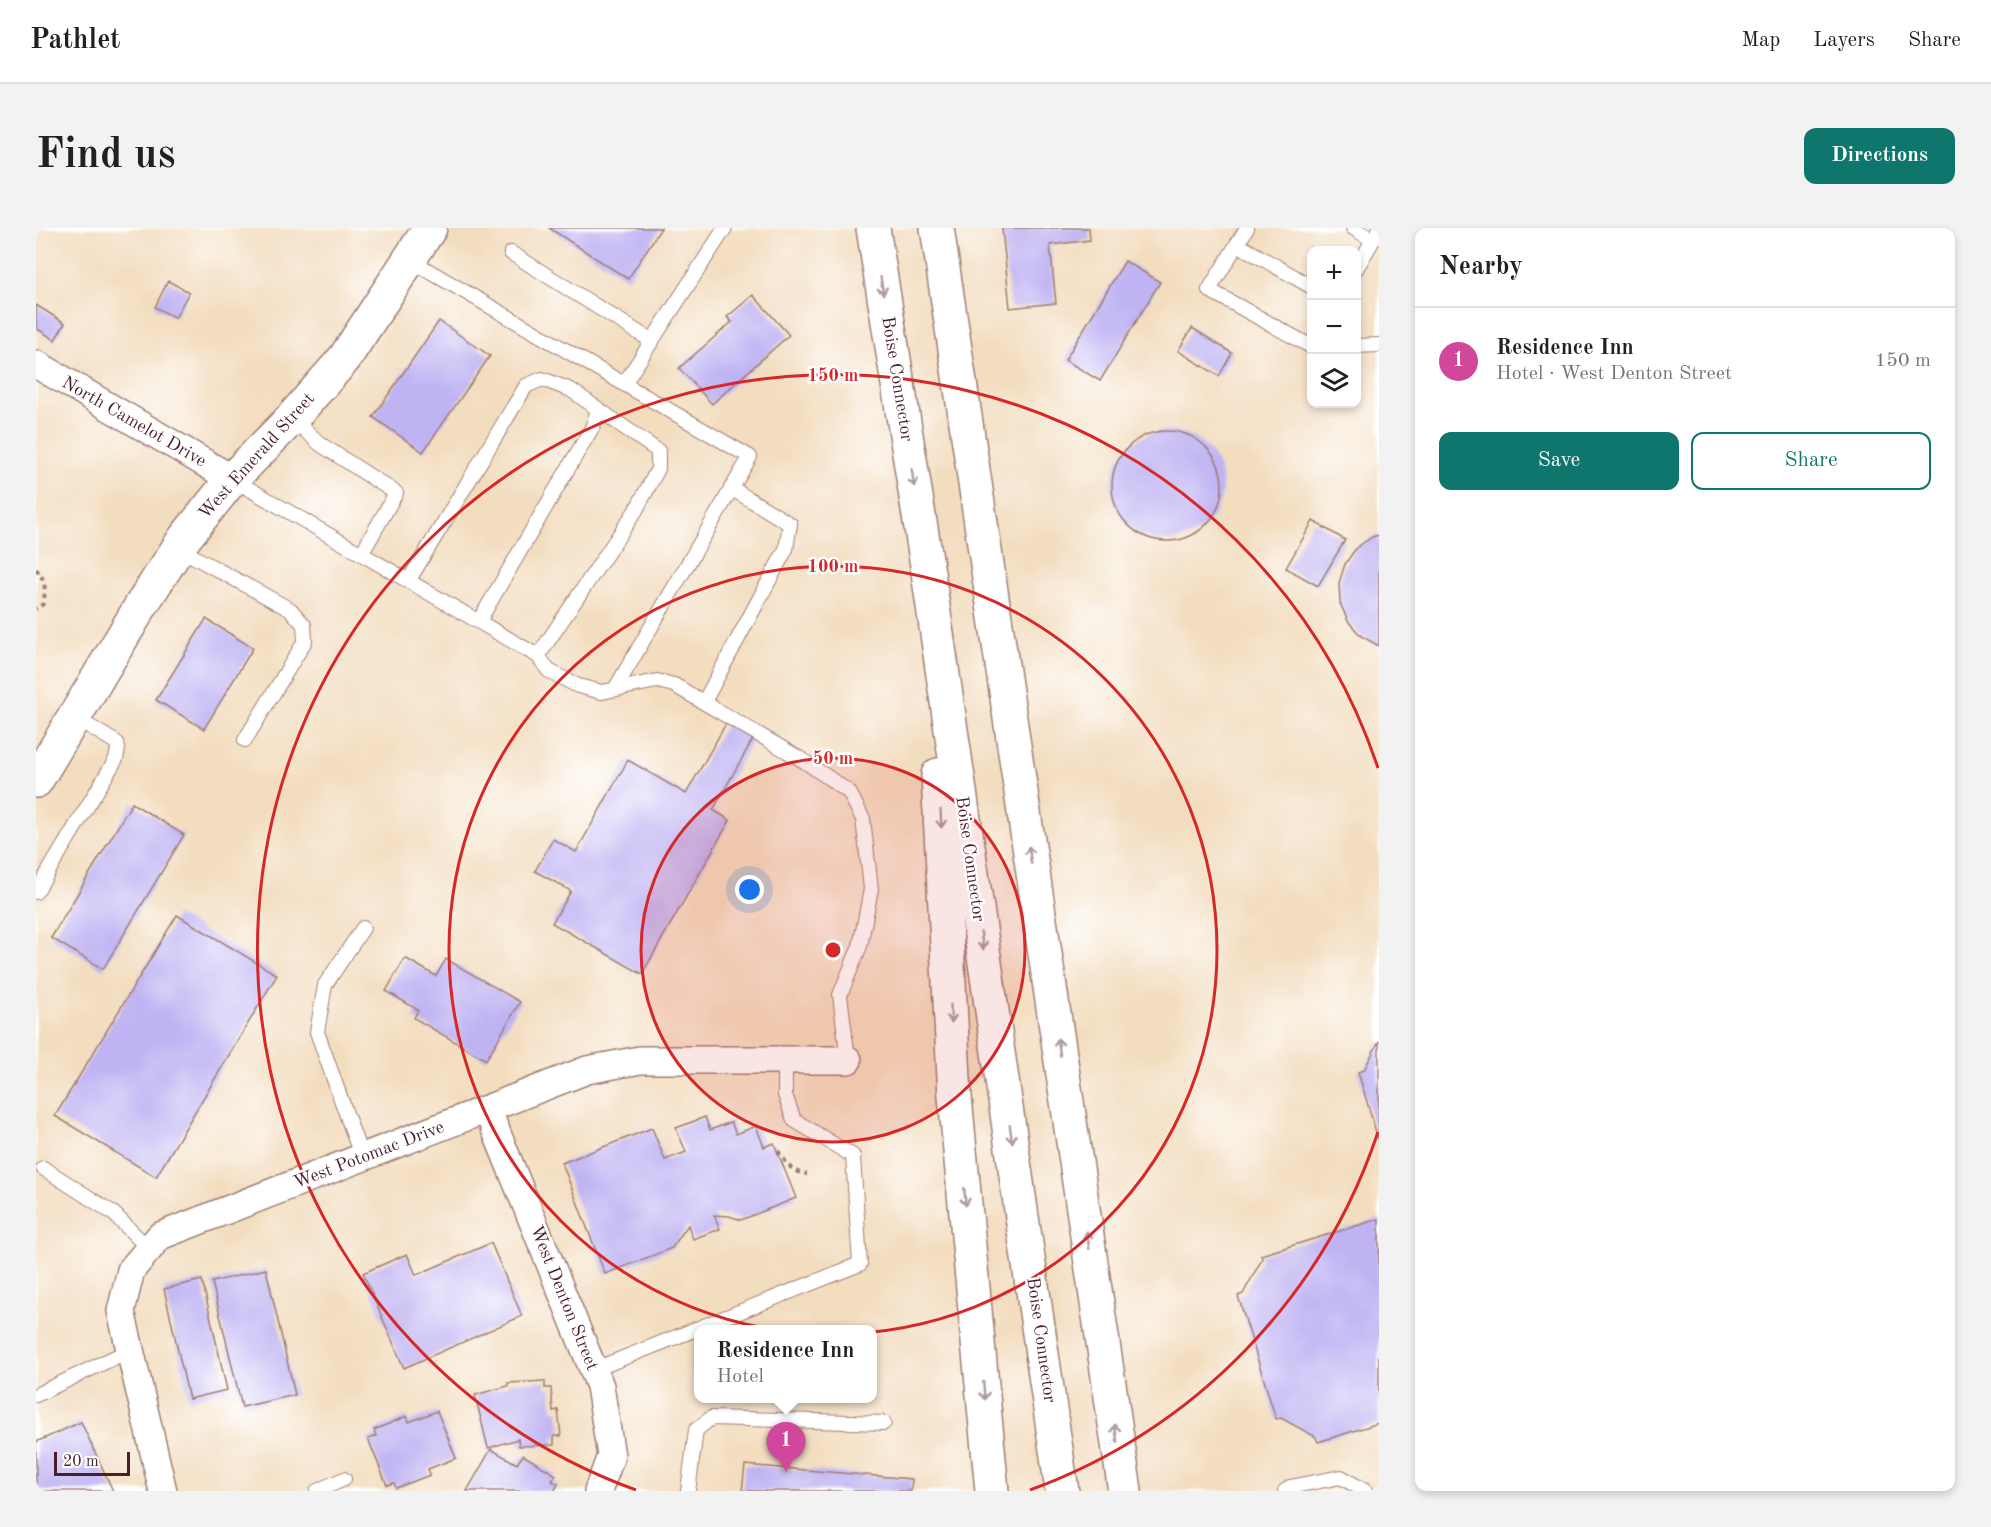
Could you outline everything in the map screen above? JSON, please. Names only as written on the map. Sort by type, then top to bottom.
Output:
[{"type":"main road","name":"West Emerald Street","points":[[36,781],[178,548],[232,479],[292,418],[344,359],[430,228]]},
{"type":"main road","name":"Boise Connector","points":[[873,228],[928,572],[1062,1491]]},
{"type":"main road","points":[[937,228],[1125,1491]]},
{"type":"main road","points":[[928,572],[956,1097],[992,1491]]},
{"type":"street","name":"North Camelot Drive","points":[[36,364],[232,479]]},
{"type":"street","name":"West Potomac Drive","points":[[162,1491],[121,1311],[131,1270],[160,1236],[587,1070],[640,1060],[848,1060]]},
{"type":"street","name":"West Denton Street","points":[[487,1109],[600,1386],[611,1456],[598,1491]]},
{"type":"lane","points":[[624,384],[724,228]]},
{"type":"lane","points":[[1247,228],[1209,290],[1307,346]]},
{"type":"lane","points":[[1353,228],[1376,235],[1361,260]]},
{"type":"lane","points":[[1237,244],[1307,285]]},
{"type":"lane","points":[[511,253],[652,342]]},
{"type":"lane","points":[[410,260],[750,457],[615,690]]},
{"type":"lane","points":[[1361,346],[1379,345]]},
{"type":"lane","points":[[409,580],[526,387],[542,380],[572,390],[658,451],[658,469],[636,510],[538,656]]},
{"type":"lane","points":[[479,621],[593,426],[598,409]]},
{"type":"lane","points":[[292,418],[320,444],[396,493],[362,553]]},
{"type":"lane","points":[[232,479],[538,656],[549,672],[578,686],[602,692],[657,681],[674,685],[804,761],[849,792],[863,819],[871,889],[860,946],[840,995],[848,1060]]},
{"type":"lane","points":[[704,702],[786,549],[790,524],[732,488]]},
{"type":"lane","points":[[178,548],[291,610],[304,625],[305,641],[245,740]]},
{"type":"lane","points":[[36,892],[116,759],[117,743],[74,717]]},
{"type":"lane","points":[[362,1158],[317,1032],[325,985],[363,928]]},
{"type":"lane","points":[[706,1325],[860,1264],[854,1156],[794,1120],[785,1095],[784,1060]]},
{"type":"lane","points":[[43,1168],[113,1213],[149,1249]]},
{"type":"lane","points":[[593,1370],[694,1330]]},
{"type":"lane","points":[[36,1395],[130,1350]]},
{"type":"lane","points":[[688,1491],[696,1430],[711,1418],[884,1423]]},
{"type":"lane","points":[[1285,1491],[1290,1487],[1341,1477],[1365,1491]]},
{"type":"lane","points":[[317,1491],[344,1479]]},
{"type":"path","points":[[36,569],[43,577],[45,592],[43,604],[36,609]]},
{"type":"path","points":[[777,1151],[794,1170],[807,1174]]},
{"type":"building","points":[[549,228],[661,228],[628,279]]},
{"type":"building","points":[[1002,228],[1089,228],[1090,240],[1050,245],[1056,303],[1010,308]]},
{"type":"building","points":[[1125,261],[1160,282],[1100,381],[1065,360]]},
{"type":"building","points":[[168,281],[189,292],[175,318],[155,307]]},
{"type":"building","points":[[753,295],[789,335],[712,404],[679,368],[732,322],[727,317]]},
{"type":"building","points":[[36,305],[65,323],[55,340],[36,328]]},
{"type":"building","points":[[439,321],[490,356],[423,452],[373,417]]},
{"type":"building","points":[[1192,328],[1232,353],[1219,376],[1178,351]]},
{"type":"building","points":[[1167,431],[1188,435],[1206,447],[1218,465],[1222,486],[1218,507],[1206,525],[1188,537],[1167,541],[1146,537],[1128,525],[1116,507],[1112,486],[1116,465],[1128,447],[1146,435]]},
{"type":"building","points":[[1313,521],[1345,540],[1318,586],[1286,568]]},
{"type":"building","points":[[1379,535],[1379,646],[1361,636],[1348,621],[1340,603],[1339,583],[1345,564],[1356,548]]},
{"type":"building","points":[[206,619],[253,648],[204,729],[156,700]]},
{"type":"building","points":[[727,722],[754,737],[713,810],[730,820],[642,974],[552,923],[571,891],[535,871],[553,839],[576,852],[628,760],[686,794]]},
{"type":"building","points":[[132,803],[184,835],[103,969],[51,938]]},
{"type":"building","points":[[177,915],[277,975],[156,1177],[55,1116]]},
{"type":"building","points":[[405,958],[436,976],[446,959],[520,1002],[486,1060],[414,1018],[418,1010],[386,991]]},
{"type":"building","points":[[1379,1041],[1378,1139],[1358,1072],[1364,1070]]},
{"type":"building","points":[[705,1117],[710,1130],[731,1122],[736,1134],[756,1126],[764,1147],[774,1143],[796,1198],[741,1220],[714,1215],[720,1229],[693,1239],[688,1225],[672,1248],[605,1274],[562,1163],[652,1128],[665,1160],[686,1152],[676,1128]]},
{"type":"building","points":[[1379,1219],[1379,1423],[1318,1442],[1316,1437],[1281,1418],[1276,1419],[1238,1296],[1243,1294],[1262,1259],[1261,1255]]},
{"type":"building","points":[[491,1243],[522,1316],[404,1368],[363,1273],[407,1254],[416,1275]]},
{"type":"building","points":[[266,1269],[295,1395],[242,1407],[212,1282]]},
{"type":"building","points":[[202,1280],[227,1390],[189,1399],[164,1289]]},
{"type":"building","points":[[545,1381],[545,1388],[551,1388],[553,1411],[558,1410],[561,1436],[554,1436],[554,1445],[519,1446],[518,1439],[488,1448],[475,1395],[508,1386],[508,1383]]},
{"type":"building","points":[[437,1411],[456,1458],[428,1469],[430,1475],[396,1488],[394,1483],[387,1485],[368,1439],[376,1436],[374,1430],[407,1416],[409,1422]]},
{"type":"building","points":[[81,1422],[113,1491],[36,1491],[36,1442]]},
{"type":"building","points":[[491,1449],[517,1464],[523,1455],[556,1475],[552,1481],[558,1484],[554,1491],[467,1491]]},
{"type":"building","points":[[745,1465],[912,1479],[911,1491],[742,1491]]},
{"type":"place","name":"Residence Inn","points":[[786,1472]]}]
